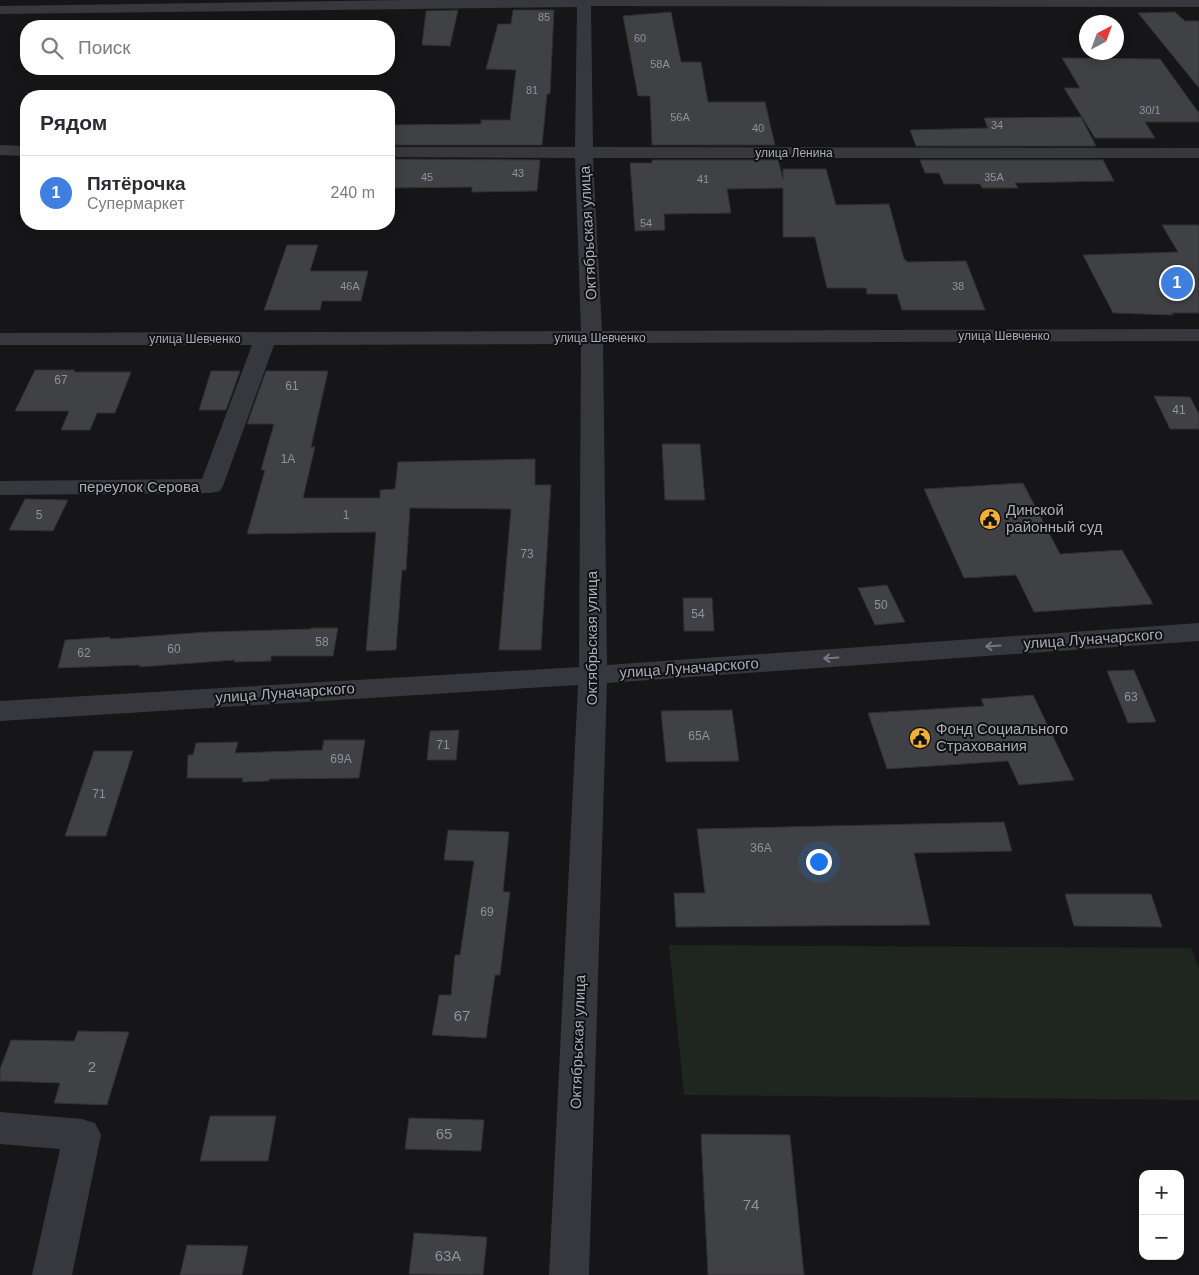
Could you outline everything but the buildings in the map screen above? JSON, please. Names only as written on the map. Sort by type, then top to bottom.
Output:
[{"type":"street","points":[[0,10],[584,1],[1199,3]]},
{"type":"street","name":"Октябрьская улица","points":[[569,1275],[593,675],[592,338],[584,153],[584,1]]},
{"type":"street","points":[[0,150],[20,151]]},
{"type":"street","name":"улица Ленина","points":[[395,152],[1199,153]]},
{"type":"street","name":"улица Шевченко","points":[[0,339],[1199,335]]},
{"type":"street","name":"переулок Серова","points":[[0,488],[211,486],[265,338]]},
{"type":"street","name":"улица Луначарского","points":[[0,711],[593,675],[1199,632]]},
{"type":"street","points":[[0,1128],[82,1135],[52,1275]]},
{"type":"shaded area","points":[[669,945],[1191,948],[1199,969],[1199,1100],[684,1095]]},
{"type":"place","name":"Пятёрочка","points":[[1177,283]]},
{"type":"place","name":"Динской районный суд","points":[[990,519]]},
{"type":"place","name":"Фонд Социального Страхования","points":[[920,738]]}]
